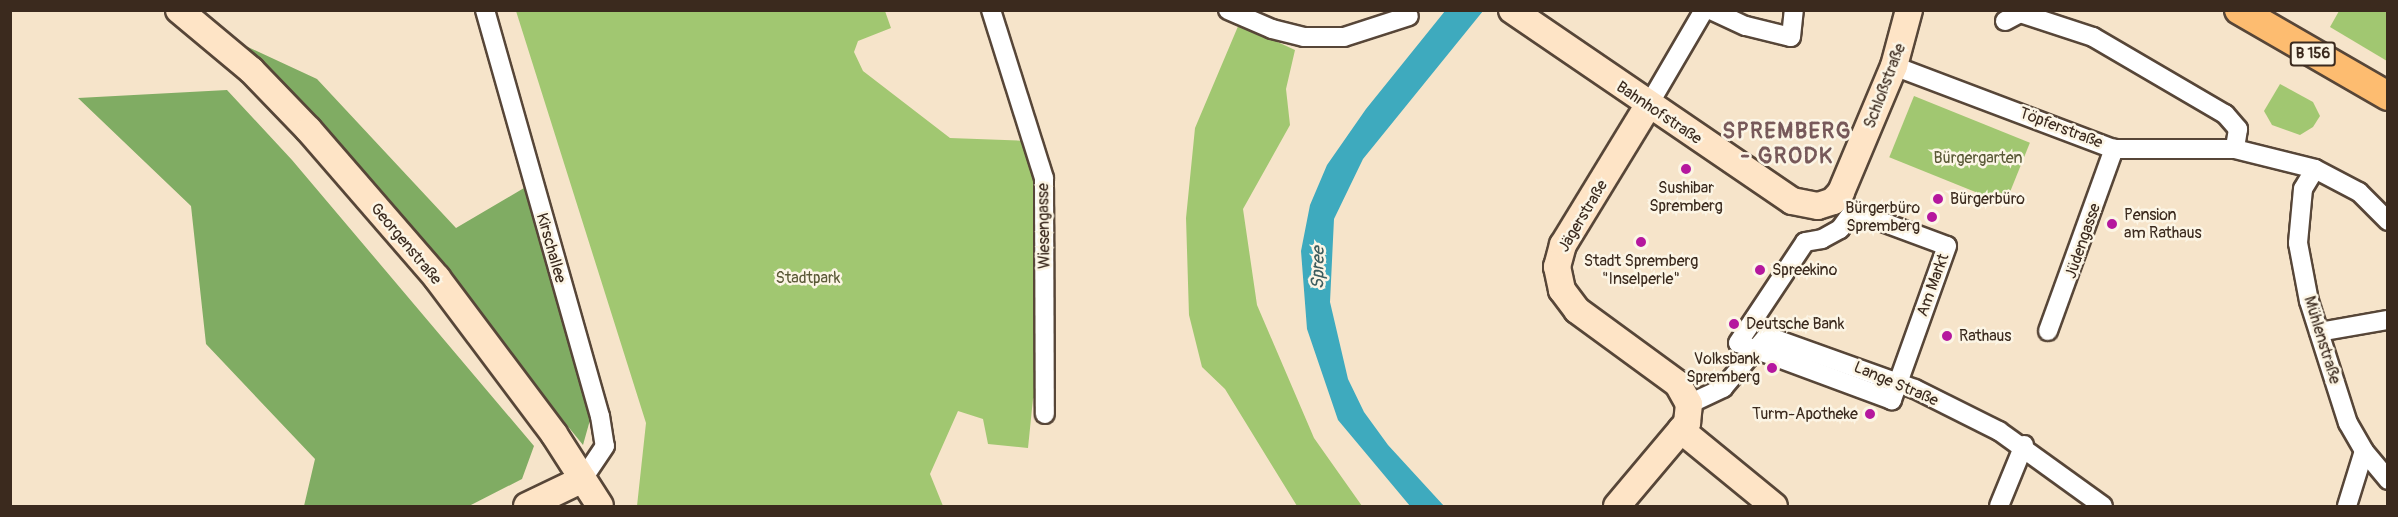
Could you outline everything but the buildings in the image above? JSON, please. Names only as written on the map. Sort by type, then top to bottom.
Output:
[{"type":"main road","name":"Georgenstraße","points":[[179,10],[251,70],[309,129],[436,278],[583,479],[600,507]]},
{"type":"main road","name":"Bahnhofstraße","points":[[1512,10],[1648,106],[1792,201],[1818,206],[1833,201],[1841,192]]},
{"type":"main road","name":"Schloßstraße","points":[[1841,192],[1894,66],[1909,10]]},
{"type":"main road","name":"B 156","points":[[2239,10],[2388,96]]},
{"type":"main road","name":"Jägerstraße","points":[[1648,106],[1563,245],[1557,267],[1562,290],[1577,310],[1678,384],[1686,419],[1774,507]]},
{"type":"main road","points":[[1617,507],[1686,419]]},
{"type":"main road","points":[[527,507],[583,479]]},
{"type":"street","name":"Kirschallee","points":[[485,10],[600,416],[605,446],[583,479]]},
{"type":"street","name":"Wiesengasse","points":[[991,10],[1044,178],[1045,414]]},
{"type":"street","points":[[1228,10],[1272,29],[1304,37],[1344,37],[1409,16]]},
{"type":"street","name":"Jägerstraße","points":[[1648,106],[1704,10]]},
{"type":"street","points":[[1711,10],[1746,26],[1791,37],[1794,10]]},
{"type":"street","points":[[2005,21],[2020,13],[2093,37],[2225,114],[2238,129],[2235,149]]},
{"type":"street","name":"Töpferstraße","points":[[1894,66],[2114,149],[2235,149],[2315,169],[2359,192],[2388,221]]},
{"type":"street","name":"Jüdengasse","points":[[2048,332],[2114,149]]},
{"type":"street","name":"Mühlenstraße","points":[[2315,169],[2303,189],[2298,243],[2319,332],[2348,423],[2364,451],[2388,480]]},
{"type":"street","name":"Am Markt","points":[[1756,350],[1738,343],[1805,242],[1822,239],[1840,229],[1853,211],[1947,246],[1906,386]]},
{"type":"street","points":[[2319,332],[2388,320]]},
{"type":"street","name":"Lange Straße","points":[[1686,419],[1723,388],[1767,336],[1906,386],[2024,445],[2103,507]]},
{"type":"street","points":[[1999,507],[2024,445]]},
{"type":"street","points":[[2347,507],[2364,451]]},
{"type":"green space","name":"Stadtpark","points":[[516,11],[885,11],[891,28],[858,41],[854,52],[863,71],[950,138],[1028,141],[1041,179],[1040,390],[1033,399],[1028,448],[988,444],[983,419],[958,411],[930,474],[943,506],[637,506],[646,423]]},
{"type":"green space","points":[[2339,11],[2387,11],[2387,61],[2330,27]]},
{"type":"green space","points":[[1239,24],[1295,50],[1286,89],[1290,125],[1243,209],[1257,305],[1314,438],[1362,506],[1297,506],[1225,389],[1202,367],[1189,315],[1186,218],[1195,128]]},
{"type":"green space","points":[[235,41],[317,79],[456,228],[524,188],[590,420],[583,445],[318,118]]},
{"type":"green space","points":[[2280,84],[2313,102],[2320,116],[2313,127],[2300,135],[2272,125],[2264,111]]},
{"type":"green space","points":[[227,90],[292,160],[534,446],[522,479],[469,506],[304,506],[315,459],[206,344],[191,206],[78,98]]},
{"type":"green space","name":"Bürgergarten","points":[[1914,96],[2030,143],[2005,204],[1889,157]]},
{"type":"water","name":"Spree","points":[[1445,11],[1483,11],[1363,159],[1334,219],[1330,302],[1348,379],[1364,412],[1388,445],[1444,506],[1410,506],[1338,420],[1307,329],[1301,251],[1310,205],[1327,165],[1366,109]]},
{"type":"place","name":"Sushibar Spremberg","points":[[1686,169]]},
{"type":"place","name":"Bürgerbüro","points":[[1938,199]]},
{"type":"place","name":"Bürgerbüro Spremberg","points":[[1932,217]]},
{"type":"place","name":"Pension am Rathaus","points":[[2112,224]]},
{"type":"place","name":"Stadt Spremberg \"Inselperle\"","points":[[1641,242]]},
{"type":"place","name":"Spreekino","points":[[1760,270]]},
{"type":"place","name":"Deutsche Bank","points":[[1734,324]]},
{"type":"place","name":"Rathaus","points":[[1947,336]]},
{"type":"place","name":"Volksbank Spremberg","points":[[1772,368]]},
{"type":"place","name":"Turm-Apotheke","points":[[1870,414]]},
{"type":"district","name":"SPREMBERG - GRODK","points":[[1787,144]]}]
